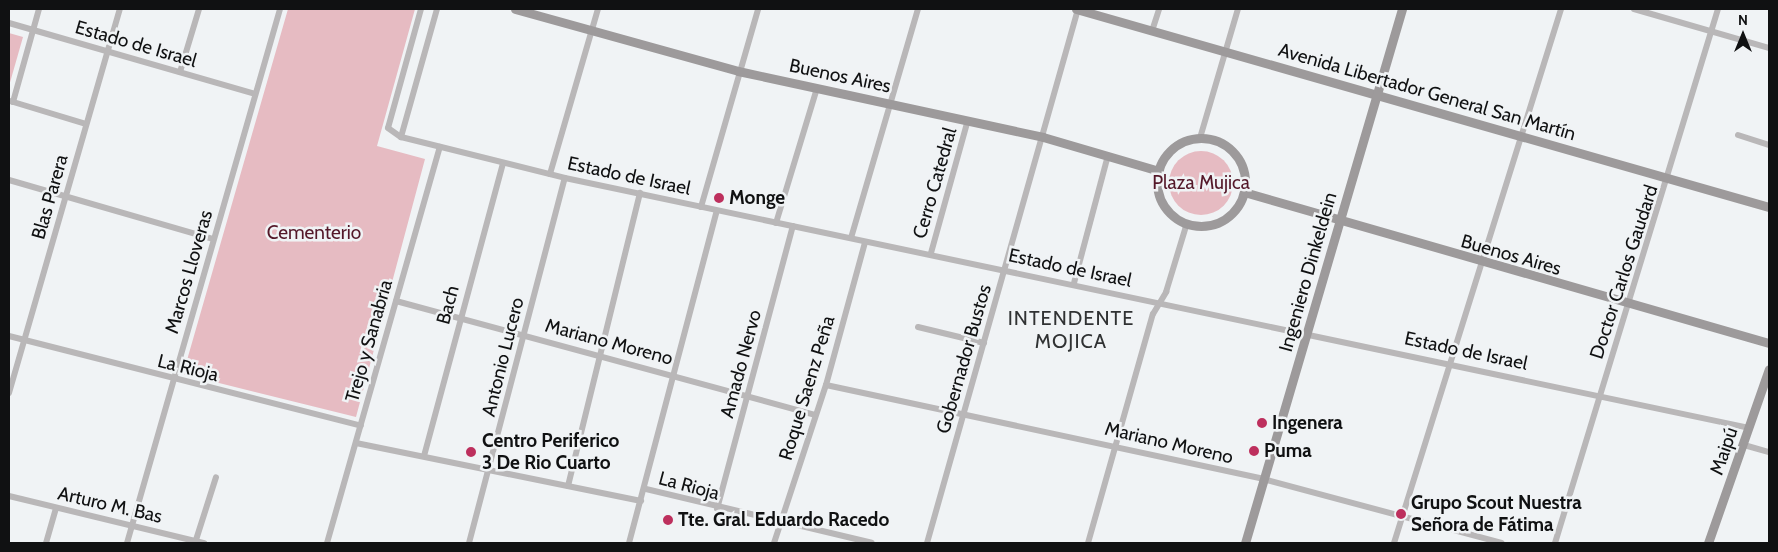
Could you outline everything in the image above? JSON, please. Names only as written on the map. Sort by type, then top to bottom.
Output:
[{"type":"main road","name":"Buenos Aires","points":[[515,9],[738,71],[1043,137],[1159,171]]},
{"type":"main road","name":"Avenida Libertador General San Martín","points":[[1077,9],[1769,207]]},
{"type":"main road","name":"Ingeniero Dinkeldein","points":[[1245,543],[1309,333],[1338,221],[1402,9]]},
{"type":"main road","points":[[1200,138],[1222,143],[1235,154],[1243,170],[1244,192],[1233,211],[1215,223],[1187,223],[1175,217],[1160,196],[1159,171],[1174,148],[1200,138]]},
{"type":"main road","name":"Buenos Aires","points":[[1244,192],[1628,306],[1769,344]]},
{"type":"main road","name":"Maipú","points":[[1708,543],[1744,445],[1769,369]]},
{"type":"street","points":[[39,9],[11,102],[86,124]]},
{"type":"street","name":"Blas Parera","points":[[9,393],[120,9]]},
{"type":"street","points":[[180,72],[199,9]]},
{"type":"street","name":"Marcos Lloveras","points":[[127,543],[280,9]]},
{"type":"street","name":"Estado de Israel","points":[[421,9],[388,128],[401,137],[503,164],[717,211],[1074,283],[1749,428]]},
{"type":"street","points":[[401,137],[437,9]]},
{"type":"street","points":[[550,174],[598,9]]},
{"type":"street","points":[[701,207],[738,71],[758,9]]},
{"type":"street","points":[[851,238],[918,9]]},
{"type":"street","name":"Gobernador Bustos","points":[[927,543],[1006,269],[1077,9]]},
{"type":"street","points":[[1152,31],[1159,9]]},
{"type":"street","points":[[1200,138],[1238,9]]},
{"type":"street","points":[[1394,543],[1561,9]]},
{"type":"street","points":[[1634,9],[1769,48]]},
{"type":"street","name":"Doctor Carlos Gaudard","points":[[1555,543],[1628,306],[1670,178],[1718,9]]},
{"type":"street","name":"Estado de Israel","points":[[9,23],[256,94]]},
{"type":"street","points":[[776,222],[817,88]]},
{"type":"street","name":"Cerro Catedral","points":[[931,253],[968,120]]},
{"type":"street","points":[[1738,135],[1769,145]]},
{"type":"street","name":"Trejo y Sanabria","points":[[328,543],[440,147]]},
{"type":"street","points":[[1074,283],[1108,155]]},
{"type":"street","name":"Bach","points":[[424,456],[503,164]]},
{"type":"street","name":"Antonio Lucero","points":[[469,543],[491,470],[565,178]]},
{"type":"street","points":[[9,180],[55,192],[65,199],[213,239]]},
{"type":"street","points":[[568,486],[640,193]]},
{"type":"street","points":[[629,543],[646,490],[717,211]]},
{"type":"street","points":[[1088,543],[1153,314],[1160,303],[1187,223]]},
{"type":"street","name":"Amado Nervo","points":[[717,509],[793,226]]},
{"type":"street","name":"Roque Saenz Peña","points":[[774,543],[814,415],[826,385],[865,242]]},
{"type":"street","name":"Mariano Moreno","points":[[396,300],[599,354],[814,415]]},
{"type":"street","points":[[918,327],[984,343]]},
{"type":"street","name":"La Rioja","points":[[9,336],[174,380],[361,426]]},
{"type":"street","name":"Mariano Moreno","points":[[826,385],[964,413],[1264,479],[1502,543]]},
{"type":"street","name":"La Rioja","points":[[356,443],[641,501]]},
{"type":"street","points":[[1744,445],[1769,452]]},
{"type":"street","points":[[195,542],[216,477]]},
{"type":"street","name":"La Rioja","points":[[646,490],[780,524],[872,543]]},
{"type":"street","name":"Arturo M. Bas","points":[[9,496],[204,543]]},
{"type":"street","points":[[46,543],[56,508]]},
{"type":"green space","name":"Cementerio","points":[[288,9],[415,9],[377,146],[425,159],[356,417],[183,374]]},
{"type":"green space","points":[[9,33],[23,37],[9,86]]},
{"type":"green space","name":"Plaza Mujica","points":[[1201,151],[1213,153],[1224,160],[1231,171],[1233,183],[1231,195],[1224,206],[1213,213],[1201,215],[1189,213],[1178,206],[1171,195],[1169,183],[1171,171],[1178,160],[1189,153]]},
{"type":"place","name":"Monge","points":[[719,198]]},
{"type":"place","name":"Ingenera","points":[[1262,423]]},
{"type":"place","name":"Puma","points":[[1254,451]]},
{"type":"place","name":"Centro Periferico 3 De Rio Cuarto","points":[[471,452]]},
{"type":"place","name":"Grupo Scout Nuestra Señora de Fátima","points":[[1401,514]]},
{"type":"place","name":"Tte. Gral. Eduardo Racedo","points":[[668,520]]},
{"type":"district","name":"INTENDENTE MOJICA","points":[[1071,330]]}]
